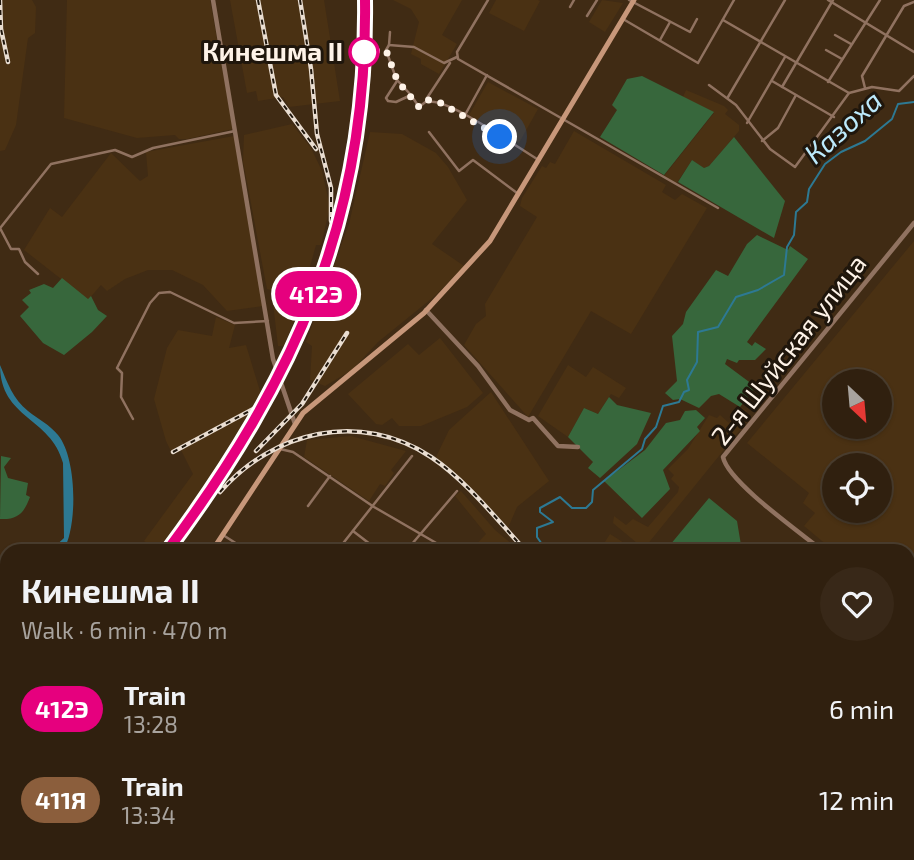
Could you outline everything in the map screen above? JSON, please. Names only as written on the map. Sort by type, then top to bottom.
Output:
[{"type":"main road","points":[[216,544],[277,450],[312,405],[426,310],[487,245],[540,161],[632,1]]},
{"type":"street","points":[[213,0],[273,359],[295,424]]},
{"type":"street","points":[[389,45],[414,47],[444,63],[458,58],[488,0]]},
{"type":"street","points":[[570,7],[574,0]]},
{"type":"street","points":[[587,16],[597,0]]},
{"type":"street","points":[[623,19],[698,63],[734,0]]},
{"type":"street","points":[[727,97],[785,0]]},
{"type":"street","points":[[828,82],[880,0]]},
{"type":"street","points":[[632,1],[690,32],[697,19]]},
{"type":"street","points":[[782,87],[830,1],[914,52]]},
{"type":"street","points":[[865,88],[862,76],[904,6],[914,2]]},
{"type":"street","points":[[723,20],[849,93]]},
{"type":"street","points":[[660,41],[670,22]]},
{"type":"street","points":[[390,32],[386,50],[397,80],[419,107],[429,101],[450,63]]},
{"type":"street","points":[[835,35],[851,44]]},
{"type":"street","points":[[826,50],[842,59]]},
{"type":"street","points":[[747,122],[785,57]]},
{"type":"street","points":[[458,58],[718,208]]},
{"type":"street","points":[[465,115],[487,75]]},
{"type":"street","points":[[709,85],[727,97],[762,141],[793,167],[798,165],[849,93],[865,88],[899,91],[914,76]]},
{"type":"street","points":[[397,80],[386,98],[388,101],[396,102],[411,95]]},
{"type":"street","points":[[772,81],[834,117]]},
{"type":"street","points":[[762,141],[778,128],[796,95]]},
{"type":"street","points":[[429,101],[439,102],[465,115],[540,161]]},
{"type":"street","points":[[38,274],[25,262],[19,249],[11,249],[0,228],[51,163],[115,150],[132,157],[235,131]]},
{"type":"street","points":[[429,132],[459,171],[473,160],[519,195]]},
{"type":"street","name":"2-я Шуйская улица","points":[[815,544],[744,485],[729,469],[723,457],[914,223]]},
{"type":"street","points":[[133,419],[121,397],[122,373],[117,368],[150,303],[159,293],[170,292],[234,323],[268,321]]},
{"type":"street","points":[[426,310],[478,366],[510,410],[529,420],[533,418],[558,446],[578,447]]},
{"type":"street","points":[[277,450],[293,452],[374,507],[437,544]]},
{"type":"street","points":[[343,544],[412,456]]},
{"type":"street","points":[[309,506],[330,476]]},
{"type":"street","points":[[413,544],[457,491]]},
{"type":"street","points":[[354,531],[370,544]]},
{"type":"street","points":[[222,535],[236,544]]},
{"type":"shaded area","points":[[0,0],[32,0],[36,7],[35,33],[28,38],[16,125],[5,150],[0,151]]},
{"type":"shaded area","points":[[67,0],[210,0],[233,129],[187,139],[179,139],[175,135],[137,138],[64,118]]},
{"type":"shaded area","points":[[230,0],[324,0],[340,101],[289,107],[283,97],[258,101],[256,91],[247,93]]},
{"type":"shaded area","points":[[393,0],[462,0],[442,35],[457,44],[439,74],[421,64],[421,59],[411,54],[419,22],[411,9]]},
{"type":"shaded area","points":[[496,0],[540,1],[524,31],[489,13]]},
{"type":"shaded area","points":[[602,0],[623,3],[605,32],[589,22]]},
{"type":"shaded area","points":[[488,82],[538,109],[519,143],[469,115]]},
{"type":"shaded area","points":[[686,90],[724,106],[728,110],[725,114],[739,125],[739,131],[709,166],[704,168],[692,160],[676,184],[664,176],[714,113],[683,97]]},
{"type":"shaded area","points":[[292,124],[311,148],[322,171],[330,207],[321,245],[316,245],[304,288],[299,290],[303,296],[296,316],[284,346],[278,346],[273,303],[276,297],[275,291],[267,289],[243,161],[244,135]]},
{"type":"shaded area","points":[[574,131],[666,185],[662,192],[675,200],[682,194],[707,208],[631,334],[591,311],[528,417],[464,345],[476,324],[486,316],[485,304],[537,217],[520,206],[522,198],[542,166],[546,168],[550,162],[555,164]]},
{"type":"shaded area","points":[[370,132],[402,134],[436,153],[448,167],[467,200],[432,244],[464,266],[436,295],[378,342],[352,370],[325,386],[310,380],[312,346],[306,342],[349,224]]},
{"type":"shaded area","points":[[234,136],[263,306],[227,311],[203,285],[172,270],[148,270],[125,279],[107,291],[101,285],[88,300],[24,250],[50,208],[62,217],[111,153],[140,181],[148,176],[146,152]]},
{"type":"shaded area","points":[[914,241],[914,544],[826,544],[804,526],[815,513],[803,503],[809,493],[747,443]]},
{"type":"shaded area","points":[[216,317],[235,325],[229,348],[246,345],[263,401],[229,456],[164,544],[148,544],[144,541],[193,474],[181,450],[172,453],[154,399],[167,348],[178,330],[212,336]]},
{"type":"shaded area","points":[[440,338],[483,393],[467,407],[421,426],[399,426],[392,418],[382,425],[376,424],[348,394],[408,344],[419,355]]},
{"type":"shaded area","points":[[568,365],[586,377],[593,367],[626,388],[619,398],[611,394],[598,414],[584,408],[568,437],[538,416]]},
{"type":"shaded area","points":[[491,392],[549,481],[517,507],[508,528],[436,457],[449,430]]},
{"type":"shaded area","points":[[742,408],[747,411],[740,421],[744,425],[648,544],[636,544],[613,523],[614,516],[626,525],[633,519],[648,527],[678,492],[679,487],[671,479],[674,475],[668,469],[688,449],[709,415],[717,418],[720,415],[729,423]]},
{"type":"shaded area","points":[[351,436],[406,451],[391,470],[394,473],[385,486],[380,484],[369,501],[304,457],[307,440]]},
{"type":"shaded area","points":[[461,491],[495,530],[512,544],[477,544],[486,534],[455,496]]},
{"type":"shaded area","points":[[610,534],[626,544],[604,544]]},
{"type":"green space","points":[[642,76],[714,112],[664,175],[600,137],[617,110],[612,105],[627,79]]},
{"type":"green space","points":[[734,137],[785,201],[774,238],[678,182],[692,160],[704,168],[709,166]]},
{"type":"green space","points":[[757,235],[788,250],[790,246],[808,259],[747,342],[752,346],[755,342],[766,349],[755,360],[739,360],[737,363],[727,359],[725,364],[756,387],[740,407],[719,394],[711,396],[699,408],[680,399],[673,400],[665,393],[677,381],[672,336],[683,324],[686,312],[716,270],[728,276],[747,244]]},
{"type":"green space","points":[[62,278],[88,299],[91,296],[98,310],[107,316],[64,355],[43,343],[20,316],[29,307],[22,300],[31,293],[29,290],[44,284],[53,288]]},
{"type":"green space","points":[[609,397],[617,405],[651,413],[637,444],[600,478],[588,468],[593,462],[568,437],[584,408],[598,414]]},
{"type":"green space","points":[[696,410],[705,418],[697,427],[700,431],[663,470],[670,489],[642,518],[604,481],[645,450],[666,423],[680,420],[685,411]]},
{"type":"green space","points":[[1,456],[11,458],[4,467],[8,478],[28,483],[26,495],[30,497],[20,514],[6,519],[0,519]]},
{"type":"green space","points":[[709,498],[737,521],[741,544],[671,544]]},
{"type":"water","points":[[0,365],[18,401],[55,431],[64,446],[69,459],[73,493],[71,526],[66,544],[58,544],[64,538],[63,463],[48,436],[17,408],[2,383]]},
{"type":"waterway","name":"Казоха","points":[[542,544],[537,537],[537,528],[553,522],[540,512],[540,508],[560,497],[572,508],[586,508],[592,502],[593,490],[642,449],[645,439],[656,427],[663,406],[679,402],[684,392],[689,390],[687,380],[697,362],[698,332],[718,327],[736,297],[758,290],[784,275],[787,247],[794,235],[796,212],[807,202],[809,189],[825,164],[841,152],[865,141],[892,119],[898,104],[914,102]]},
{"type":"railway","points":[[0,0],[1,29],[8,62]]},
{"type":"railway","points":[[258,0],[276,95],[316,149]]},
{"type":"railway","points":[[300,0],[311,69],[317,134],[331,188],[331,221]]},
{"type":"railway","points":[[172,544],[213,489],[255,424],[304,325],[323,273],[339,220],[351,165],[364,55],[365,0]]},
{"type":"railway","points":[[256,451],[302,404],[347,333]]},
{"type":"railway","points":[[173,452],[257,407]]},
{"type":"railway","points":[[220,492],[241,471],[265,454],[291,442],[319,434],[347,431],[376,434],[404,443],[431,457],[457,477],[520,544]]},
{"type":"train","name":"412Э","points":[[172,544],[234,458],[266,404],[288,362],[317,292],[339,221],[355,145],[364,66],[365,0]]},
{"type":"place","name":"Кинешма II","points":[[364,52]]},
{"type":"route","points":[[364,52],[386,50],[397,80],[419,107],[428,100],[439,102],[500,137]]}]
